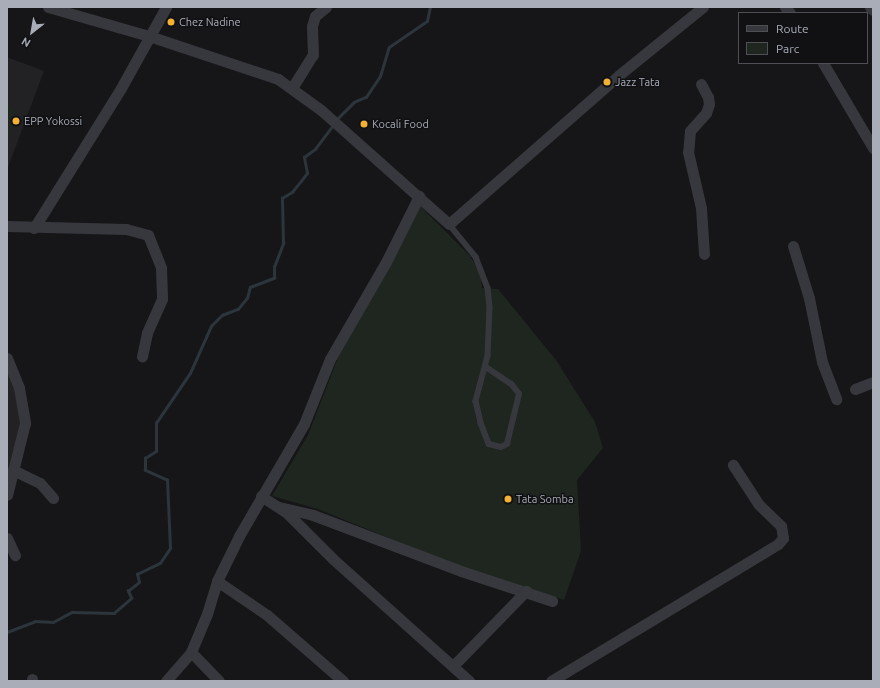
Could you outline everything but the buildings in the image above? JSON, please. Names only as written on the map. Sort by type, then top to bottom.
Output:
[{"type":"street","points":[[48,7],[62,9],[257,70],[292,88],[321,110],[450,224],[619,76],[703,7]]},
{"type":"street","points":[[34,228],[121,88],[166,7]]},
{"type":"street","points":[[292,88],[313,55],[312,26],[315,16],[326,7]]},
{"type":"street","points":[[870,7],[873,10]]},
{"type":"street","points":[[824,64],[873,148]]},
{"type":"street","points":[[701,84],[708,97],[708,104],[706,113],[690,131],[688,152],[701,208],[704,254]]},
{"type":"street","points":[[166,681],[191,652],[207,614],[217,582],[262,496],[304,424],[330,359],[386,262],[419,196]]},
{"type":"street","points":[[7,226],[34,228],[126,229],[148,235],[161,268],[162,299],[147,334],[142,356]]},
{"type":"street","points":[[793,246],[809,298],[822,362],[836,399]]},
{"type":"street","points":[[7,358],[19,388],[25,415],[23,438],[7,495]]},
{"type":"street","points":[[855,389],[873,382]]},
{"type":"street","points":[[551,681],[778,544],[783,538],[781,526],[759,505],[733,465]]},
{"type":"street","points":[[13,470],[40,483],[53,498]]},
{"type":"street","points":[[262,496],[279,507],[333,560],[469,681]]},
{"type":"street","points":[[279,507],[313,514],[461,571],[526,591],[552,601]]},
{"type":"street","points":[[7,538],[15,555]]},
{"type":"street","points":[[217,582],[267,616],[343,681]]},
{"type":"street","points":[[453,666],[526,591]]},
{"type":"street","points":[[191,652],[219,681]]},
{"type":"lane","points":[[450,224],[476,257],[486,278],[490,308],[487,368],[478,390],[478,410],[489,444],[501,447],[507,444],[519,394],[512,385],[487,368]]},
{"type":"shaded area","name":"EPP Yokossi","points":[[7,57],[44,71],[7,170]]},
{"type":"shaded area","points":[[7,363],[25,432],[7,482]]},
{"type":"green space","points":[[7,100],[14,111],[15,121],[7,137]]},
{"type":"green space","points":[[420,206],[470,256],[480,272],[482,288],[498,289],[556,360],[595,422],[603,448],[577,480],[581,551],[564,600],[455,565],[318,509],[272,496],[308,435],[343,345]]},
{"type":"waterway","points":[[336,120],[354,102],[366,97],[380,76],[389,47],[427,21],[430,7]]},
{"type":"waterway","points":[[7,632],[35,621],[53,622],[72,612],[114,613],[131,598],[128,591],[139,582],[137,574],[160,563],[170,548],[167,480],[145,470],[145,458],[156,451],[156,423],[190,373],[211,326],[222,315],[238,309],[247,298],[250,287],[274,278],[274,267],[283,243],[282,198],[292,192],[307,173],[304,157],[315,149],[333,125]]},
{"type":"place","name":"Chez Nadine","points":[[171,22]]},
{"type":"place","name":"Jazz Tata","points":[[607,82]]},
{"type":"place","name":"EPP Yokossi","points":[[16,121]]},
{"type":"place","name":"Kocali Food","points":[[364,124]]},
{"type":"place","name":"Tata Somba","points":[[508,499]]}]
